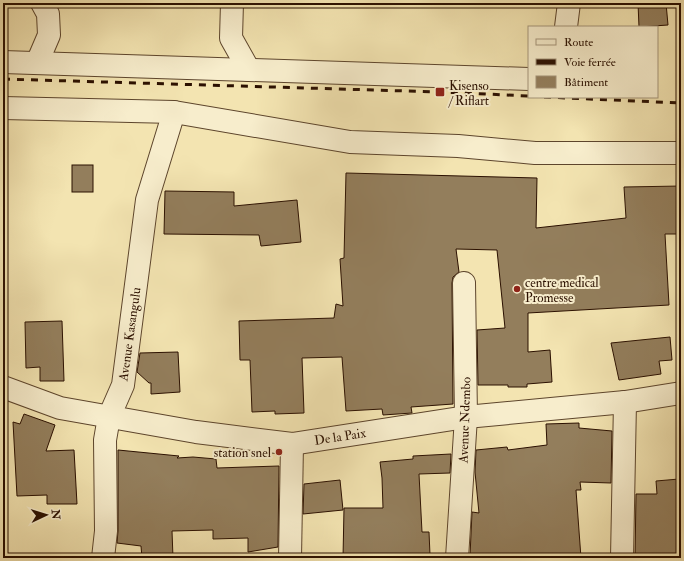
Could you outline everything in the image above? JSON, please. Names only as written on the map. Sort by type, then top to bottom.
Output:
[{"type":"street","points":[[37,63],[49,35],[48,14],[42,3]]},
{"type":"street","points":[[232,3],[231,38],[249,70]]},
{"type":"street","points":[[566,26],[569,3]]},
{"type":"street","points":[[3,62],[528,79]]},
{"type":"street","points":[[3,108],[174,112],[350,142],[458,146],[535,153],[681,153]]},
{"type":"street","name":"Avenue Kasangulu","points":[[103,558],[106,531],[105,440],[109,417],[123,385],[147,200],[174,112]]},
{"type":"street","name":"Avenue Ndembo","points":[[457,558],[466,417],[464,283]]},
{"type":"street","name":"De la Paix","points":[[3,387],[60,408],[196,432],[292,444],[466,417],[625,402],[681,394]]},
{"type":"street","points":[[622,558],[625,402]]},
{"type":"street","points":[[290,558],[292,444]]},
{"type":"building","points":[[638,3],[666,3],[668,25],[639,26]]},
{"type":"building","points":[[72,165],[93,165],[93,192],[72,192]]},
{"type":"building","points":[[346,173],[537,178],[536,228],[626,218],[624,187],[681,186],[681,234],[665,234],[669,305],[528,313],[528,352],[550,350],[552,382],[527,384],[527,387],[508,387],[508,385],[478,385],[477,330],[505,328],[497,250],[456,249],[459,272],[453,277],[452,283],[453,404],[411,407],[412,413],[383,415],[382,409],[346,411],[342,357],[302,358],[304,413],[275,414],[275,411],[252,412],[250,360],[240,360],[239,321],[334,318],[336,304],[343,306],[340,259],[344,258]]},
{"type":"building","points":[[165,191],[234,192],[234,206],[297,200],[301,242],[261,246],[259,235],[164,234]]},
{"type":"building","points":[[62,321],[64,381],[40,381],[40,367],[26,368],[25,322]]},
{"type":"building","points":[[670,337],[672,360],[659,361],[661,374],[619,380],[611,343]]},
{"type":"building","points":[[178,352],[180,392],[151,394],[151,383],[149,383],[137,372],[140,353]]},
{"type":"building","points":[[24,414],[55,425],[46,451],[74,450],[77,504],[47,504],[47,495],[17,496],[13,422],[20,424]]},
{"type":"building","points":[[579,423],[579,428],[612,431],[611,483],[580,482],[581,490],[576,490],[581,558],[491,555],[491,557],[470,556],[472,512],[479,513],[475,472],[476,450],[507,447],[508,450],[547,445],[546,424]]},
{"type":"building","points":[[118,450],[179,456],[177,458],[193,457],[216,459],[217,468],[279,466],[278,547],[248,552],[248,538],[213,539],[213,530],[172,531],[173,558],[142,558],[141,546],[117,543]]},
{"type":"building","points":[[451,454],[450,473],[419,474],[422,532],[429,532],[430,555],[392,558],[343,558],[344,508],[383,508],[380,462],[413,459],[413,456]]},
{"type":"building","points":[[679,479],[681,500],[681,558],[635,558],[636,494],[657,494],[656,481]]},
{"type":"building","points":[[340,480],[343,510],[303,514],[304,484]]},
{"type":"railway","points":[[3,79],[528,96]]},
{"type":"railway","points":[[567,98],[681,103]]},
{"type":"place","name":"Kisenso / Riflart","points":[[440,92]]},
{"type":"place","name":"centre medical Promesse","points":[[517,289]]},
{"type":"place","name":"station snel","points":[[279,452]]}]
